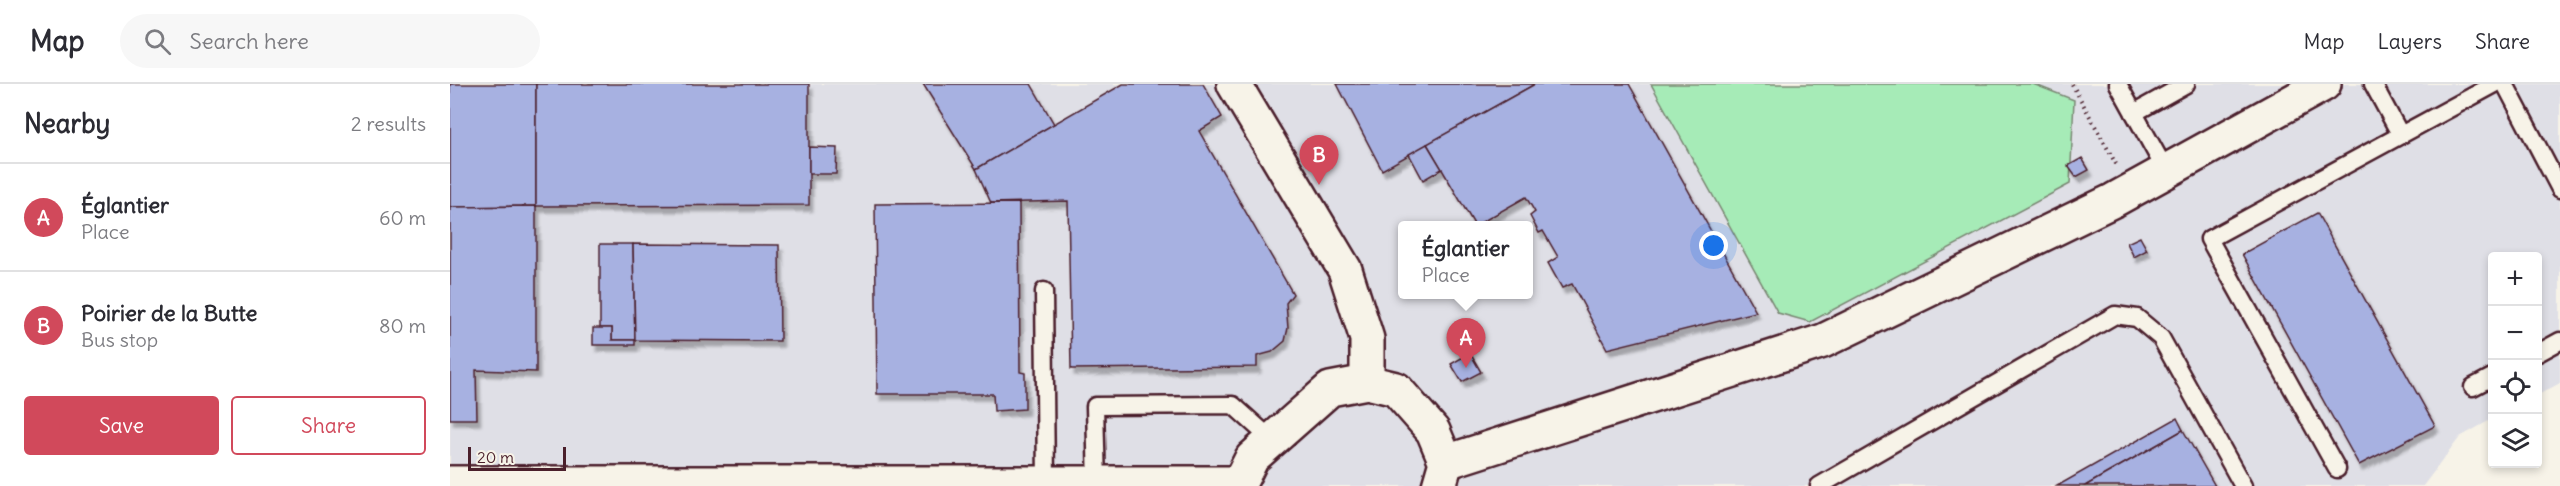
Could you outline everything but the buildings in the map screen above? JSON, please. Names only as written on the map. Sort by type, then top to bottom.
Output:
[{"type":"street","points":[[1234,84],[1345,270],[1367,339],[1368,382]]},
{"type":"street","points":[[450,483],[1238,485],[1252,458],[1330,389],[1368,382],[1396,389],[1433,431],[1442,474],[1823,341],[2130,191],[2324,84]]},
{"type":"lane","points":[[2118,84],[2166,171]]},
{"type":"lane","points":[[2134,113],[2186,84]]},
{"type":"lane","points":[[2373,84],[2400,134]]},
{"type":"lane","points":[[2337,469],[2209,239],[2495,84]]},
{"type":"lane","points":[[2505,84],[2560,189]]},
{"type":"lane","points":[[1044,291],[1046,483]]},
{"type":"lane","points":[[1819,486],[2115,315],[2137,318],[2161,338],[2243,486]]},
{"type":"lane","points":[[2542,351],[2560,341]]},
{"type":"lane","points":[[2473,387],[2488,380]]},
{"type":"lane","points":[[1097,485],[1095,406],[1233,405],[1272,440]]},
{"type":"path","points":[[2072,84],[2130,191]]},
{"type":"shaded area","points":[[450,84],[2560,84],[2560,383],[2542,393],[2542,252],[2488,252],[2488,421],[2460,437],[2423,486],[450,486]]},
{"type":"green space","points":[[1651,84],[2033,84],[2074,100],[2070,184],[1810,322],[1778,313]]},
{"type":"place","name":"Poirier de la Butte","points":[[1319,185]]},
{"type":"place","name":"Églantier","points":[[1466,368]]}]
